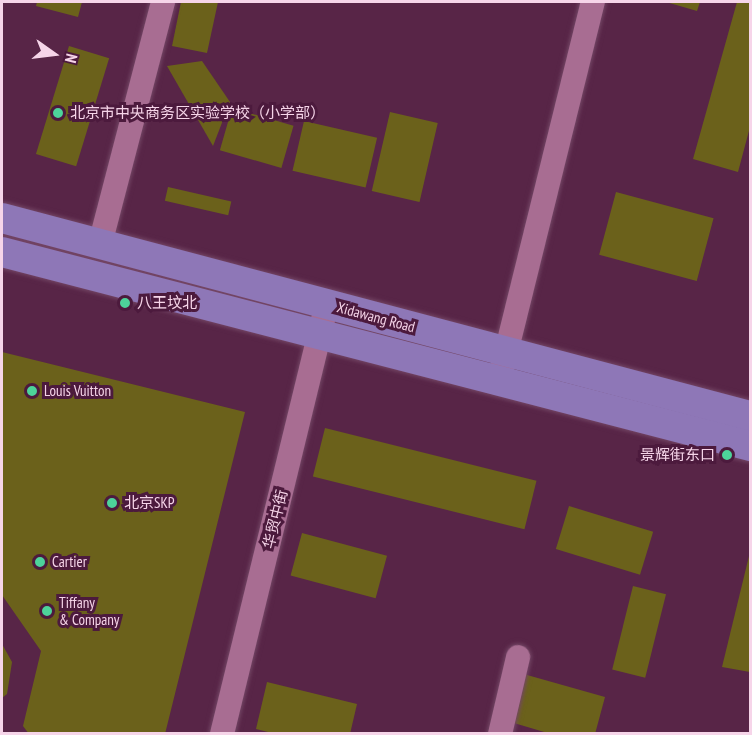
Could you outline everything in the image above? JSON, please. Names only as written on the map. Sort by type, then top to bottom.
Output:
[{"type":"main road","name":"Xidawang Road","points":[[2,218],[750,417]]},
{"type":"main road","name":"Xidawang Road","points":[[2,252],[750,446]]},
{"type":"street","points":[[100,244],[163,2]]},
{"type":"street","points":[[499,381],[593,2]]},
{"type":"street","name":"华贸中街","points":[[222,734],[327,304]]},
{"type":"street","points":[[500,734],[518,657]]},
{"type":"building","points":[[37,2],[82,2],[78,17],[36,6]]},
{"type":"building","points":[[181,2],[218,2],[207,53],[172,46]]},
{"type":"building","points":[[666,2],[700,2],[697,11]]},
{"type":"building","points":[[737,2],[750,2],[750,127],[738,172],[693,159]]},
{"type":"building","points":[[69,46],[109,58],[76,166],[36,154]]},
{"type":"building","points":[[202,61],[230,102],[213,146],[167,66]]},
{"type":"building","points":[[232,108],[294,126],[281,168],[220,150]]},
{"type":"building","points":[[390,112],[438,123],[420,202],[372,191]]},
{"type":"building","points":[[304,121],[377,138],[366,188],[293,171]]},
{"type":"building","points":[[168,187],[231,202],[228,215],[165,201]]},
{"type":"building","points":[[616,192],[714,218],[697,281],[599,255]]},
{"type":"building","name":"北京SKP","points":[[2,352],[245,412],[165,734],[29,734],[23,726],[41,651],[2,595]]},
{"type":"building","points":[[325,428],[537,481],[524,529],[313,477]]},
{"type":"building","points":[[569,506],[653,532],[640,575],[556,549]]},
{"type":"building","points":[[302,533],[387,556],[376,598],[291,576]]},
{"type":"building","points":[[750,552],[750,672],[722,667]]},
{"type":"building","points":[[633,586],[666,594],[645,678],[612,669]]},
{"type":"building","points":[[2,644],[12,662],[7,694],[2,698]]},
{"type":"building","points":[[520,673],[605,697],[595,734],[551,734],[507,721]]},
{"type":"building","points":[[267,682],[357,704],[350,734],[276,734],[256,729]]},
{"type":"place","name":"北京市中央商务区实验学校（小学部）","points":[[58,113]]},
{"type":"place","name":"八王坟北","points":[[125,303]]},
{"type":"place","name":"Louis Vuitton","points":[[32,391]]},
{"type":"place","name":"景辉街东口","points":[[727,455]]},
{"type":"place","name":"北京SKP","points":[[112,503]]},
{"type":"place","name":"Cartier","points":[[40,562]]},
{"type":"place","name":"Tiffany & Company","points":[[47,611]]}]
